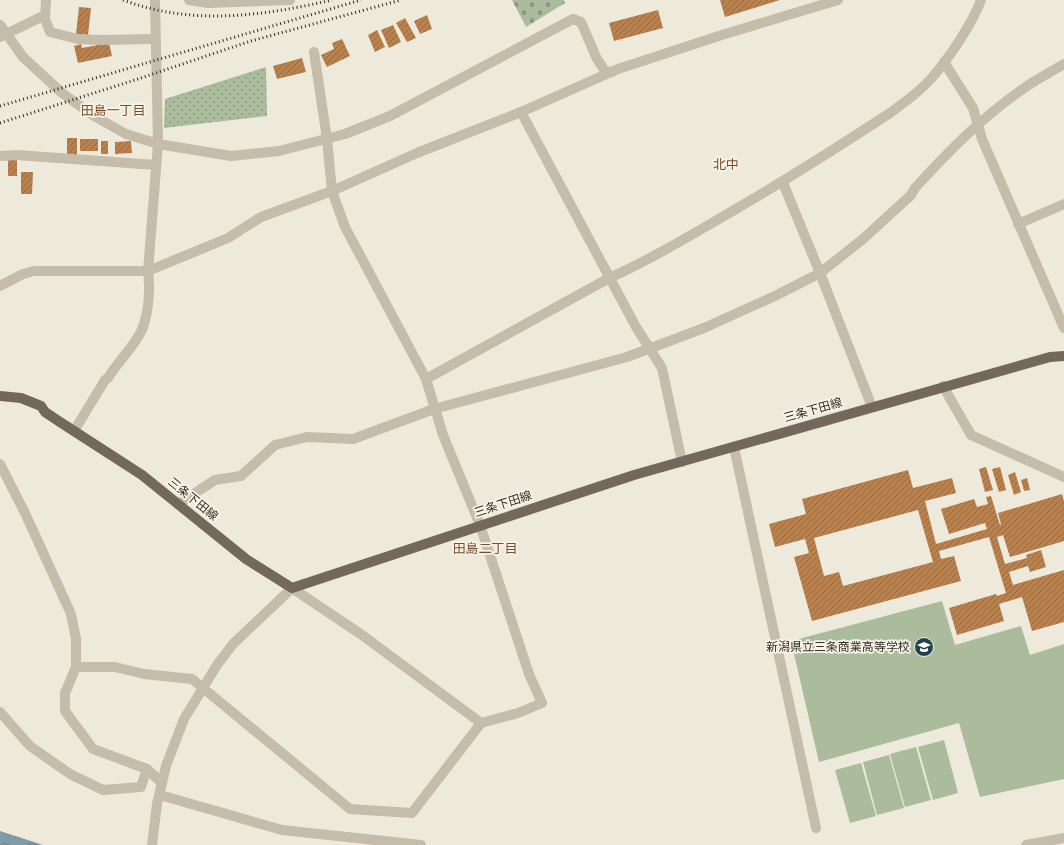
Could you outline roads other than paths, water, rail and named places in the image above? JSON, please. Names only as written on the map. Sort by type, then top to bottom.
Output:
[{"type":"main road","name":"三条下田線","points":[[0,396],[21,398],[41,406],[45,412],[142,475],[246,559],[292,588],[634,475],[943,386],[1050,357],[1064,356]]},
{"type":"street","points":[[46,0],[45,16],[50,32],[78,38],[98,40],[155,39]]},
{"type":"street","points":[[74,431],[105,380],[108,378],[143,327],[150,284],[148,271],[158,144],[155,0]]},
{"type":"street","points":[[189,0],[208,3],[290,0]]},
{"type":"street","points":[[0,286],[34,270],[148,271],[179,256],[228,238],[261,217],[332,191],[417,153],[520,112],[612,72],[725,34],[838,0]]},
{"type":"street","points":[[426,379],[611,277],[634,267],[783,183],[907,100],[935,75],[964,31],[981,0]]},
{"type":"street","points":[[3,36],[45,16]]},
{"type":"street","points":[[0,25],[3,36],[23,57],[82,108],[126,134],[158,144],[231,156],[279,151],[327,139],[345,134],[390,116],[573,19],[581,22],[597,59],[605,71],[612,72]]},
{"type":"street","points":[[76,667],[115,667],[144,674],[192,679],[202,689],[350,808],[412,813],[481,723],[518,713],[542,703],[529,674],[480,525],[434,409],[426,379],[345,227],[332,191],[327,139],[314,52]]},
{"type":"street","points":[[944,62],[973,108],[982,139],[1064,328]]},
{"type":"street","points":[[178,504],[216,480],[241,476],[275,445],[307,437],[353,439],[434,409],[627,357],[704,328],[777,295],[820,273],[863,239],[911,195],[915,188],[952,147],[978,124],[1020,90],[1064,64]]},
{"type":"street","points":[[520,112],[611,277],[636,327],[651,348],[662,368],[682,462]]},
{"type":"street","points":[[0,156],[18,155],[47,159],[156,165]]},
{"type":"street","points":[[783,183],[872,407]]},
{"type":"street","points":[[1018,224],[1064,204]]},
{"type":"street","points":[[943,386],[971,435],[1064,477]]},
{"type":"street","points":[[734,447],[816,828]]},
{"type":"street","points":[[0,464],[26,513],[71,614],[76,639],[76,667],[65,693],[65,712],[93,749],[147,769],[162,783]]},
{"type":"street","points":[[152,845],[158,799],[166,766],[184,719],[202,689],[233,644],[292,588],[362,635],[481,723]]},
{"type":"street","points":[[0,712],[30,746],[70,774],[103,790],[141,787],[147,769]]},
{"type":"street","points":[[158,799],[282,830],[421,845]]},
{"type":"street","points":[[1026,845],[1064,838]]},
{"type":"water","points":[[0,831],[37,843],[43,845],[0,845]]},
{"type":"railway","points":[[123,0],[149,8],[201,16],[254,14],[306,6],[332,0]]},
{"type":"railway","points":[[0,106],[361,0]]},
{"type":"railway","points":[[0,123],[251,41],[401,0]]},
{"type":"place","name":"新潟県立三条商業高等学校","points":[[924,647]]},
{"type":"district","name":"田島一丁目","points":[[113,110]]},
{"type":"district","name":"北中","points":[[726,164]]},
{"type":"district","name":"田島二丁目","points":[[485,548]]}]
